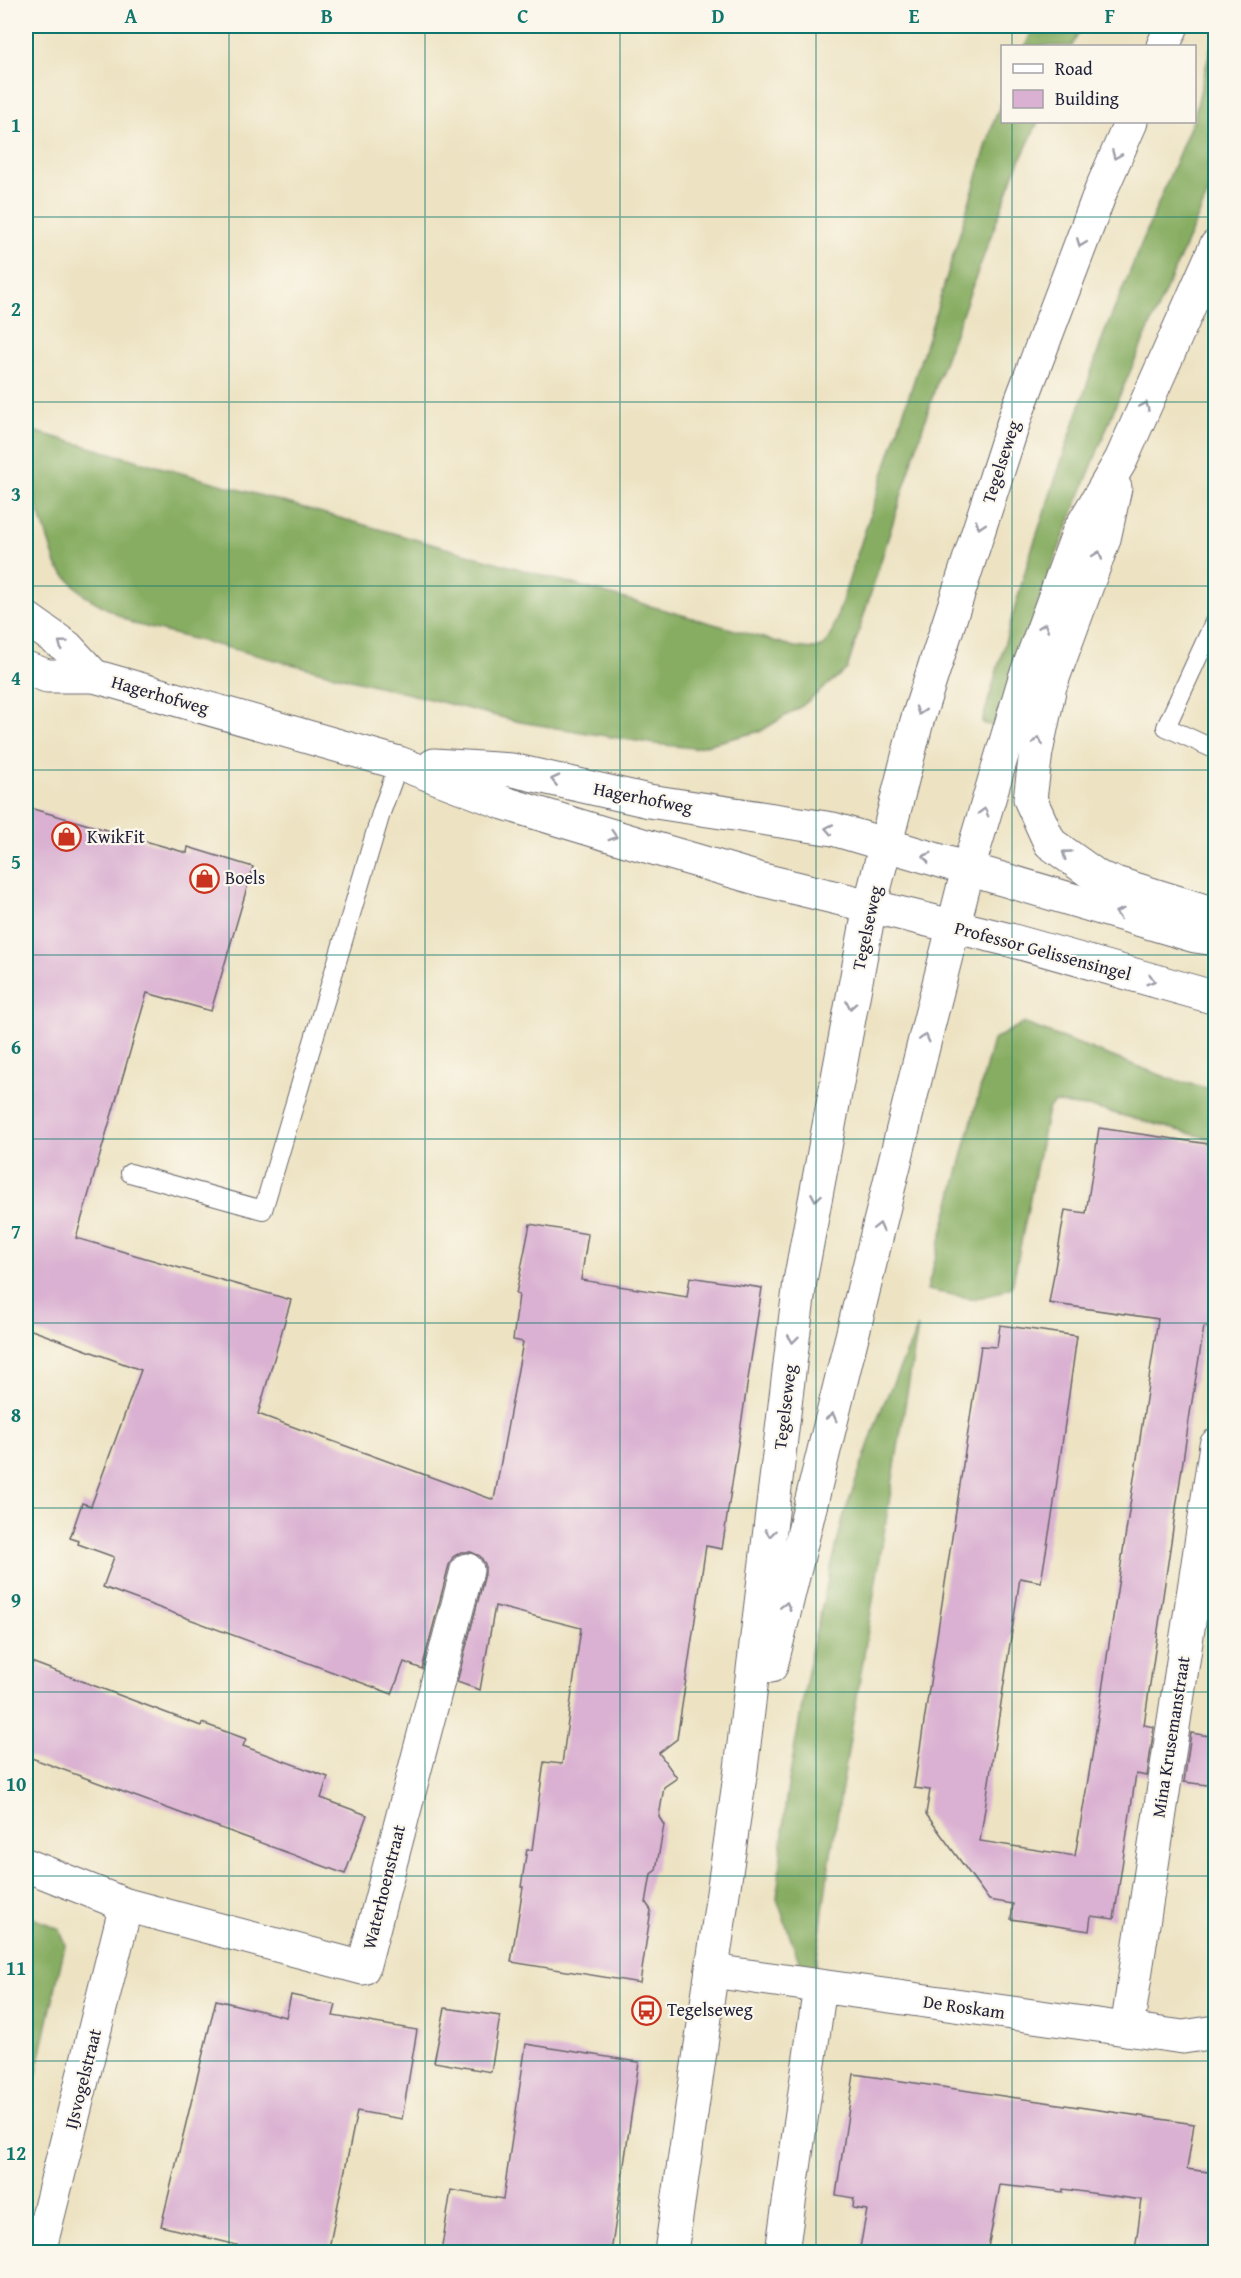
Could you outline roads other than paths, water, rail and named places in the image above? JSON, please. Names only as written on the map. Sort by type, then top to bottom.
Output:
[{"type":"street","points":[[1163,45],[1172,26]]},
{"type":"street","name":"Tegelseweg","points":[[671,2253],[741,1769],[800,1281],[870,906],[917,721],[1017,412],[1102,188],[1131,123]]},
{"type":"street","name":"Tegelseweg","points":[[741,1769],[772,1663],[953,926],[1025,678],[1079,531],[1121,460],[1215,246]]},
{"type":"street","points":[[1121,460],[1104,538],[1050,686],[1036,752],[1030,799],[1050,843],[1099,878],[1215,916]]},
{"type":"street","name":"Hagerhofweg","points":[[26,618],[67,647],[94,676]]},
{"type":"street","name":"Hagerhofweg","points":[[26,668],[48,676],[94,676],[399,763],[504,803],[636,843],[763,880],[870,906]]},
{"type":"street","name":"Hagerhofweg","points":[[399,763],[512,770],[649,801],[833,829],[886,844]]},
{"type":"street","points":[[886,844],[1195,936],[1215,939]]},
{"type":"street","name":"Professor Gelissensingel","points":[[870,906],[1010,940],[1215,998]]},
{"type":"street","name":"Mina Krusemanstraat","points":[[1127,2029],[1215,1445]]},
{"type":"street","name":"Waterhoenstraat","points":[[26,1865],[126,1905],[363,1968],[467,1570]]},
{"type":"street","name":"IJsvogelstraat","points":[[39,2253],[126,1905]]},
{"type":"street","name":"De Roskam","points":[[712,1971],[1183,2037],[1215,2032]]},
{"type":"street","points":[[782,2253],[820,1987]]},
{"type":"lane","points":[[1215,618],[1166,727],[1215,750]]},
{"type":"lane","points":[[130,1173],[263,1210],[382,810],[399,763]]},
{"type":"place","name":"KwikFit","points":[[66,837]]},
{"type":"place","name":"Boels","points":[[204,878]]},
{"type":"place","name":"Tegelseweg","points":[[646,2010]]}]
